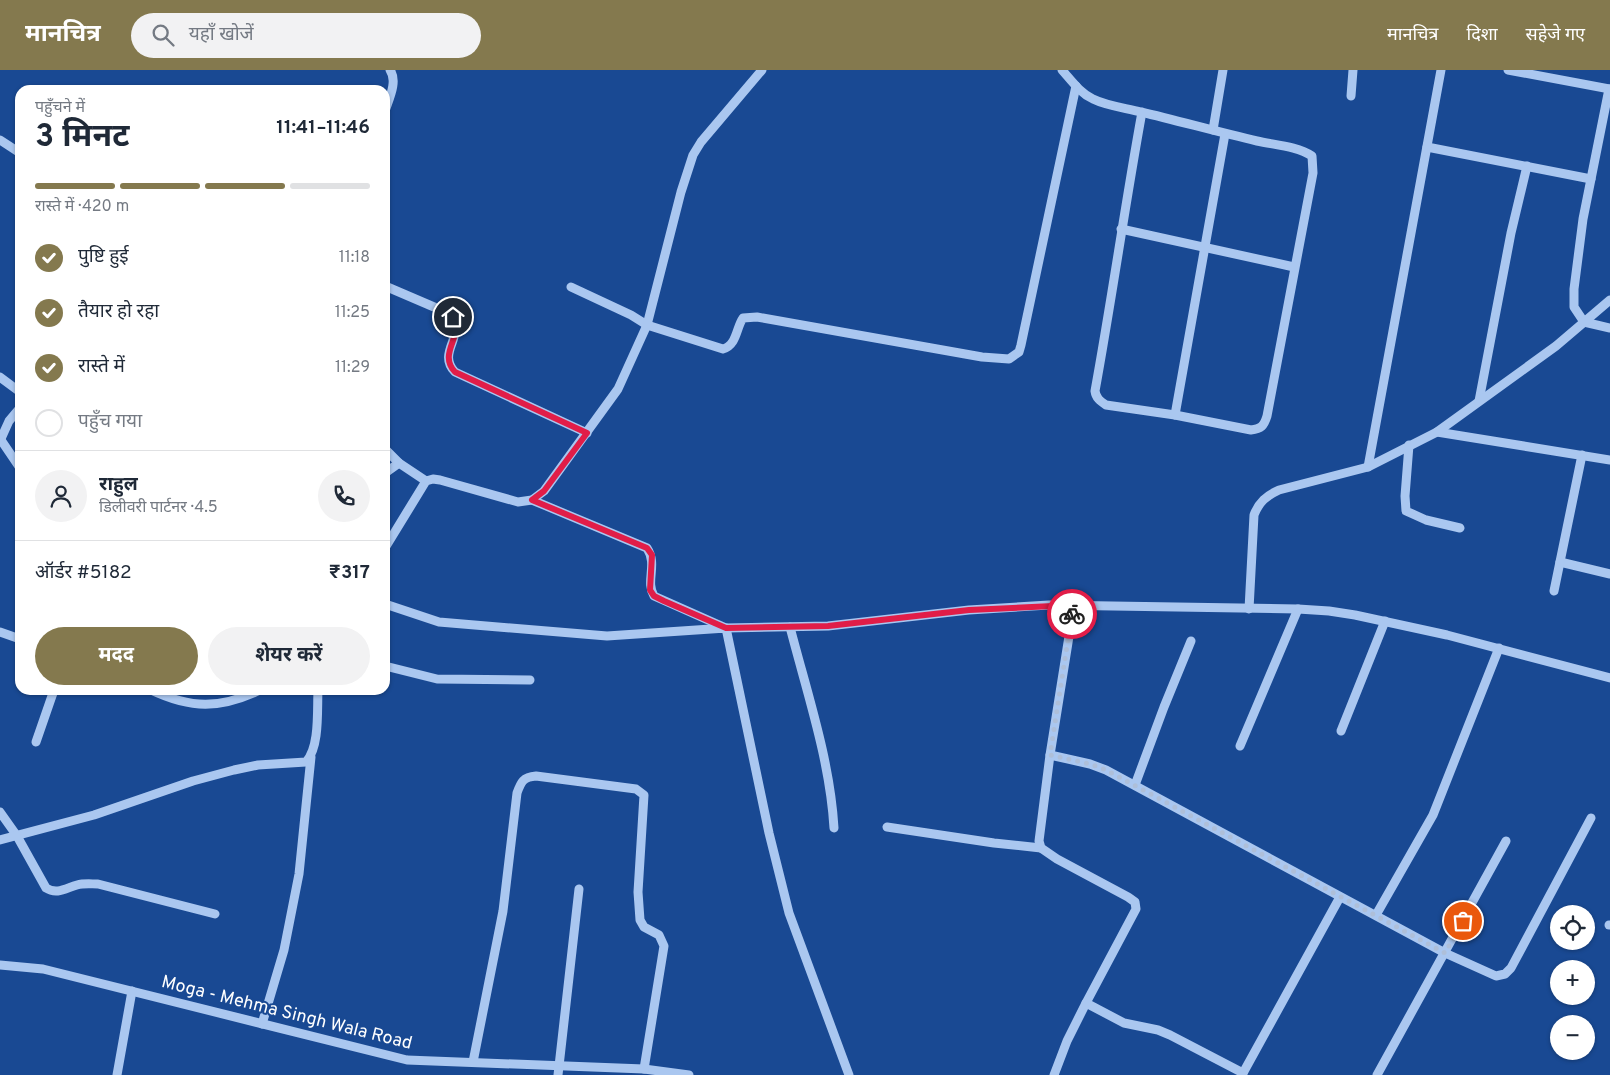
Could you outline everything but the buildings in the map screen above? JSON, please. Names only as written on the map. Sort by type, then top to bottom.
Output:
[{"type":"street","points":[[390,70],[393,75],[390,93]]},
{"type":"street","points":[[390,540],[426,481],[440,480],[518,502],[532,500],[544,491],[618,389],[648,325],[681,192],[693,156],[701,142],[762,70]]},
{"type":"street","points":[[1062,70],[1076,86],[1093,99],[1225,134],[1293,149],[1312,156],[1313,173],[1265,424],[1259,429],[1251,430],[1175,415],[1106,405],[1096,396],[1095,391],[1112,297],[1121,229],[1142,112]]},
{"type":"street","points":[[1213,130],[1223,70]]},
{"type":"street","points":[[1351,96],[1353,70]]},
{"type":"street","points":[[1368,467],[1441,70]]},
{"type":"street","points":[[1508,70],[1610,89],[1583,219],[1574,289],[1574,307],[1584,322],[1610,328]]},
{"type":"street","points":[[571,287],[631,314],[648,325],[724,349],[733,342],[743,318],[756,317],[982,357],[1010,359],[1019,352],[1021,345],[1076,86]]},
{"type":"street","points":[[1175,415],[1225,134]]},
{"type":"street","points":[[0,140],[15,150]]},
{"type":"street","points":[[1427,147],[1592,179]]},
{"type":"street","points":[[1479,401],[1511,233],[1527,166]]},
{"type":"street","points":[[1121,229],[1294,266]]},
{"type":"street","points":[[390,288],[448,313],[453,317],[456,322],[456,329],[448,357],[449,366],[455,372],[587,433]]},
{"type":"street","points":[[1249,609],[1254,515],[1258,504],[1268,495],[1279,490],[1368,467],[1437,432],[1556,346],[1610,300]]},
{"type":"street","points":[[0,377],[15,388]]},
{"type":"street","points":[[15,414],[9,421],[0,440],[15,461]]},
{"type":"street","points":[[1437,432],[1610,460]]},
{"type":"street","points":[[1409,445],[1405,496],[1406,511],[1426,520],[1460,528]]},
{"type":"street","points":[[390,454],[398,463],[426,481]]},
{"type":"street","points":[[1554,591],[1582,455]]},
{"type":"street","points":[[390,469],[398,463]]},
{"type":"street","points":[[532,500],[647,548],[652,555],[650,590],[654,596],[726,628]]},
{"type":"street","points":[[1560,562],[1610,574]]},
{"type":"street","points":[[1041,848],[1039,831],[1074,605]]},
{"type":"street","points":[[390,606],[439,622],[597,635],[726,628],[828,626],[969,610],[1074,605],[1298,609],[1355,615],[1385,621],[1499,648],[1610,678]]},
{"type":"street","points":[[1240,746],[1298,609]]},
{"type":"street","points":[[1341,731],[1385,621]]},
{"type":"street","points":[[790,627],[825,758],[832,800],[834,828]]},
{"type":"street","points":[[726,628],[769,833],[789,913],[848,1075]]},
{"type":"street","points":[[0,632],[15,636]]},
{"type":"street","points":[[1135,786],[1164,707],[1191,642]]},
{"type":"street","points":[[1376,915],[1433,815],[1499,648]]},
{"type":"street","points":[[390,667],[437,679],[530,680]]},
{"type":"street","points":[[36,742],[52,695]]},
{"type":"street","points":[[164,695],[181,702],[200,705],[223,703],[246,695]]},
{"type":"street","points":[[262,1024],[284,950],[299,874],[311,757],[315,744],[318,695]]},
{"type":"street","points":[[1050,755],[1090,764],[1106,770],[1445,953],[1496,976],[1505,974],[1511,968],[1591,818]]},
{"type":"street","points":[[0,840],[94,815],[193,780],[258,765],[306,762],[311,757]]},
{"type":"street","points":[[473,1062],[503,911],[517,793],[522,780],[527,777],[536,776],[636,789],[644,795],[638,892],[640,920],[644,927],[659,935],[664,946],[644,1069]]},
{"type":"street","points":[[0,812],[17,836],[46,888],[51,891],[59,891],[78,884],[98,884],[215,914]]},
{"type":"street","points":[[887,827],[1041,848],[1057,859],[1135,902],[1136,909],[1132,918],[1086,1003],[1054,1075]]},
{"type":"street","points":[[1377,1075],[1506,841]]},
{"type":"street","points":[[558,1075],[579,889]]},
{"type":"street","points":[[1086,1003],[1124,1023],[1158,1030],[1170,1035],[1243,1074],[1340,897]]},
{"type":"street","name":"Moga - Mehma Singh Wala Road","points":[[0,965],[43,969],[407,1060],[560,1064],[644,1069],[689,1075]]},
{"type":"street","points":[[117,1075],[132,991]]},
{"type":"way so far","points":[[1072,614],[1050,755],[1090,764],[1106,770],[1445,953],[1463,921]]},
{"type":"route","points":[[453,317],[456,322],[456,329],[448,357],[449,366],[455,372],[587,433],[544,491],[532,500],[647,548],[652,555],[650,590],[654,596],[664,601],[726,628],[828,626],[969,610],[1049,605],[1074,605],[1072,614]]}]
